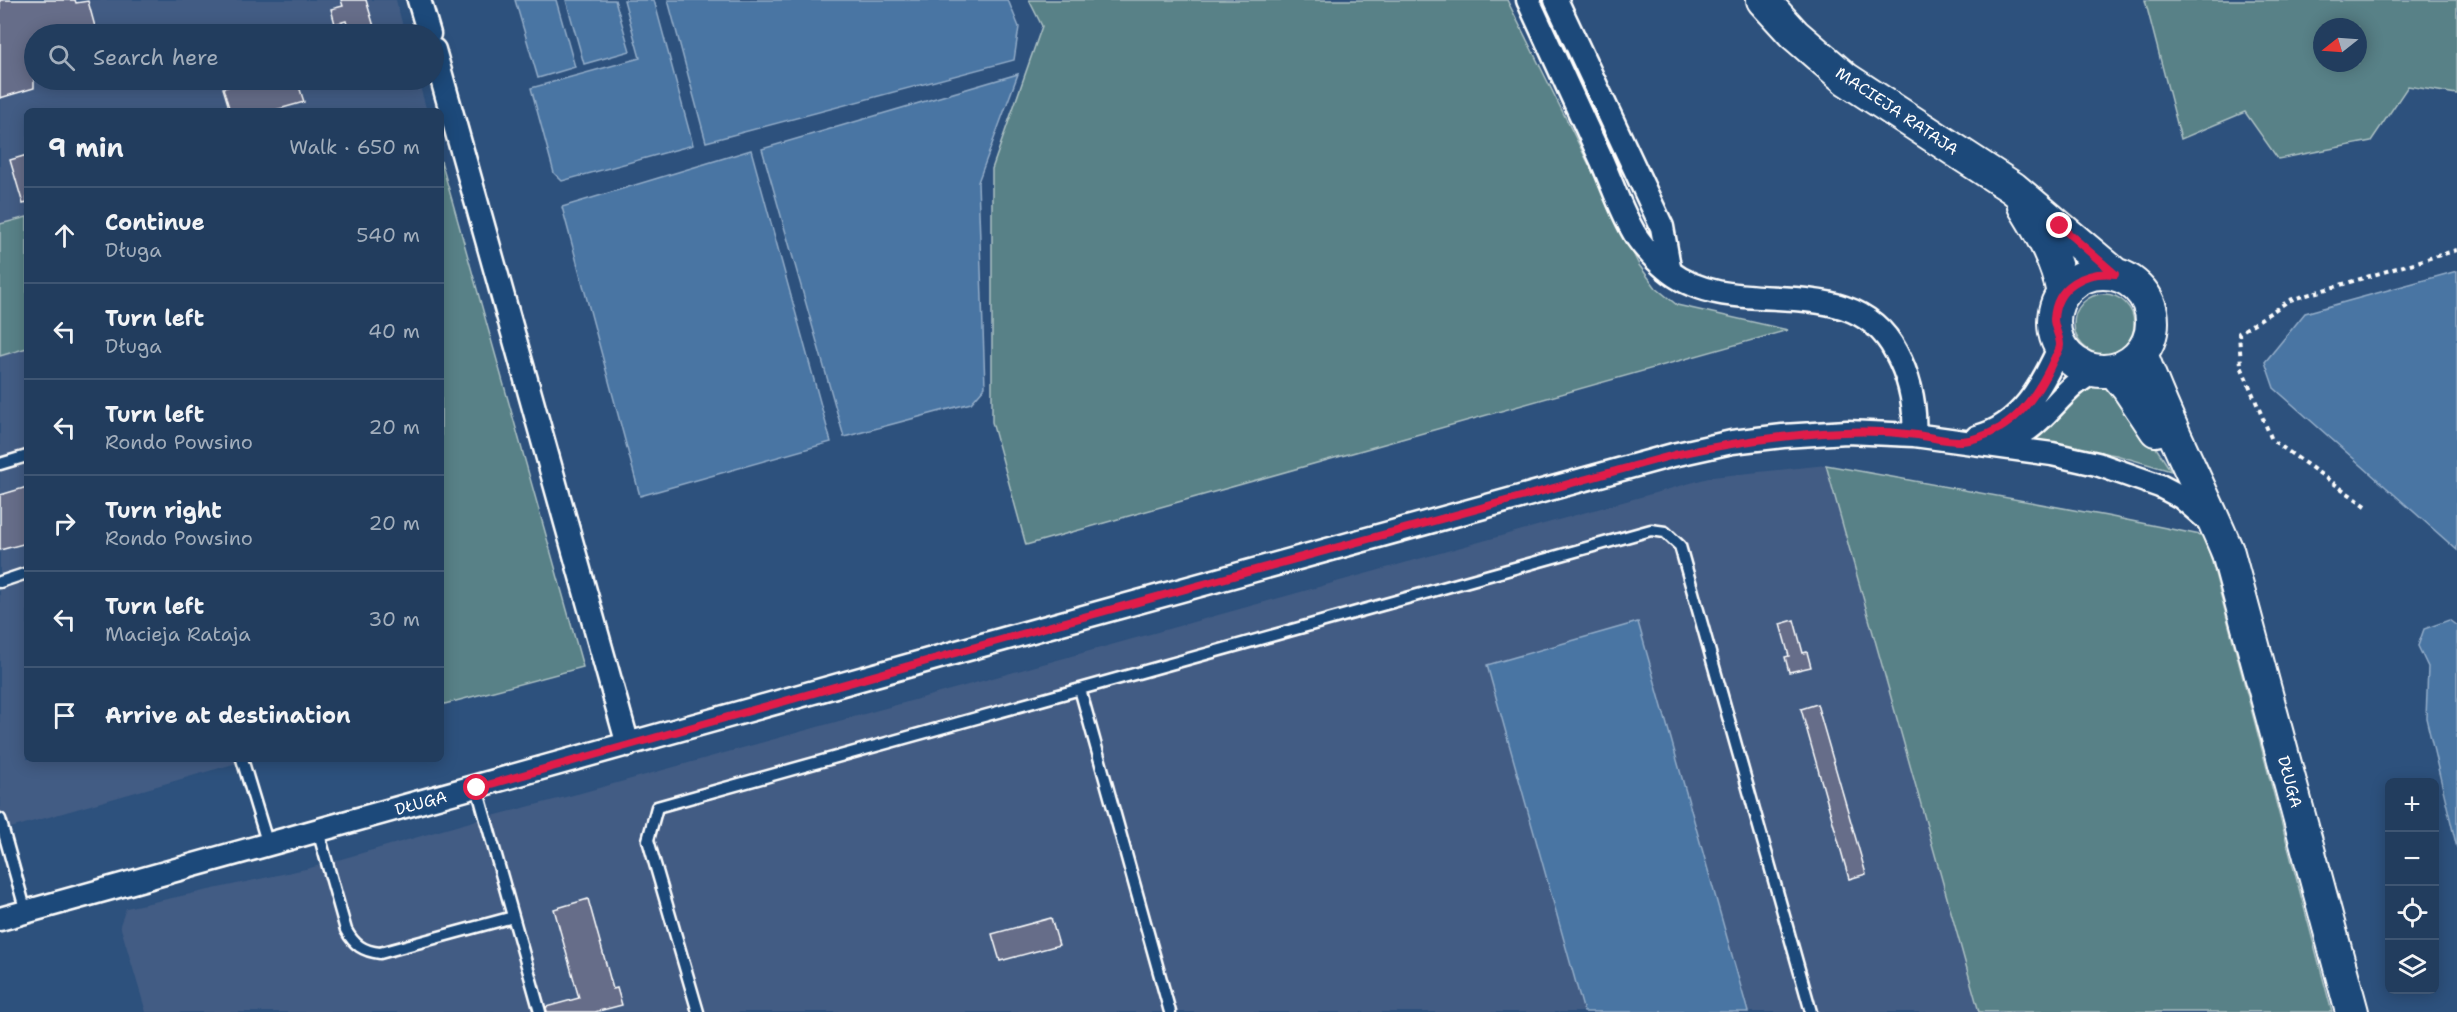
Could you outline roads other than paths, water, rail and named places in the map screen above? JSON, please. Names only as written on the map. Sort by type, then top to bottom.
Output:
[{"type":"main road","name":"MACIEJA RATAJA","points":[[1763,0],[1794,34],[1846,79],[2013,188],[2115,274]]},
{"type":"main road","name":"MACIEJA RATAJA","points":[[2013,188],[2051,251],[2059,271],[2063,294]]},
{"type":"main road","points":[[2101,273],[2115,274],[2130,281],[2142,292],[2150,307],[2152,323],[2149,339],[2141,353],[2128,364],[2105,370],[2076,362],[2060,346],[2054,319],[2063,294],[2073,283],[2086,276],[2101,273]]},
{"type":"main road","name":"DŁUGA","points":[[2141,353],[2155,393],[2202,490],[2228,553],[2352,1012]]},
{"type":"main road","name":"DŁUGA","points":[[2105,370],[2150,421],[2228,553]]},
{"type":"street","points":[[419,0],[426,24]]},
{"type":"street","points":[[1528,0],[1636,237],[1670,272],[1699,288],[1750,296],[1841,305],[1867,317],[1889,338],[1903,364],[1909,381],[1915,414],[1914,435]]},
{"type":"street","points":[[1556,0],[1662,227],[1670,272]]},
{"type":"street","points":[[444,86],[628,745]]},
{"type":"street","name":"DŁUGA","points":[[1961,441],[1986,435],[2002,427],[2018,414],[2036,393],[2060,346]]},
{"type":"street","name":"DŁUGA","points":[[1961,441],[1998,442],[2025,433],[2075,384],[2105,370]]},
{"type":"street","name":"DŁUGA","points":[[0,919],[477,788],[1047,627],[1674,455],[1732,442],[1847,432],[1914,435],[2052,454],[2097,464],[2160,486],[2181,497],[2209,520]]},
{"type":"lane","points":[[0,464],[24,457]]},
{"type":"lane","points":[[698,1012],[648,840],[657,807],[1651,530],[1665,532],[1680,546],[1811,1012]]},
{"type":"lane","points":[[0,582],[24,574]]},
{"type":"lane","points":[[1080,689],[1170,1012]]},
{"type":"lane","points":[[243,762],[268,845]]},
{"type":"lane","points":[[477,788],[540,1012]]},
{"type":"lane","points":[[0,819],[26,912]]},
{"type":"lane","points":[[318,831],[346,930],[352,941],[360,948],[380,953],[513,917]]}]
